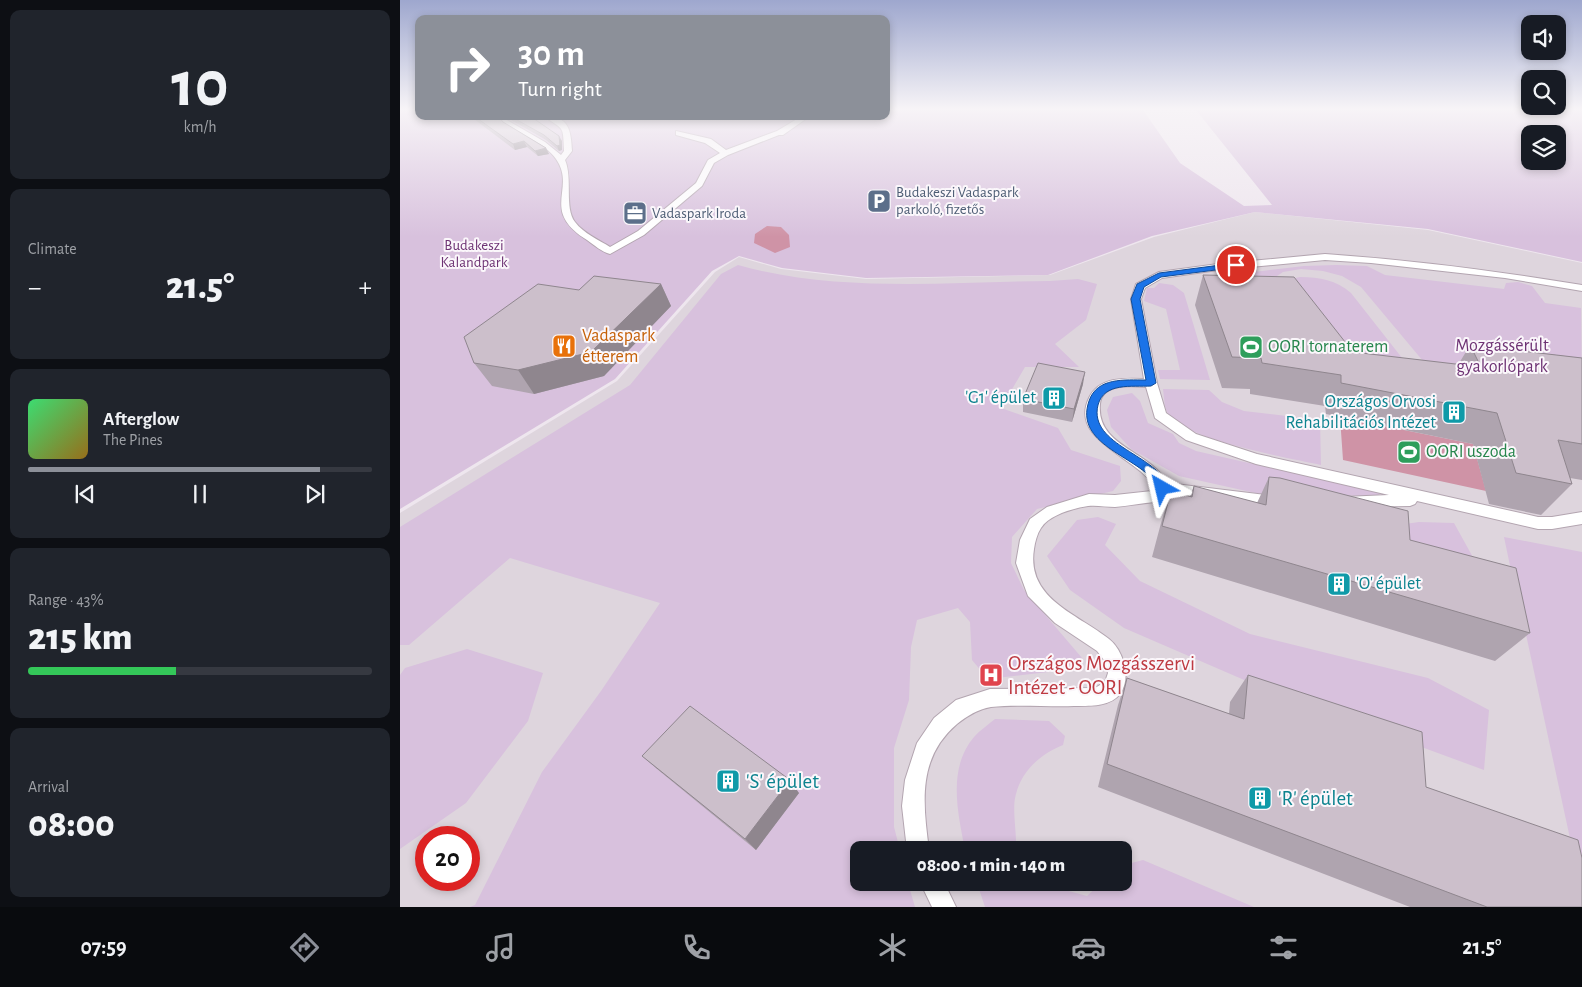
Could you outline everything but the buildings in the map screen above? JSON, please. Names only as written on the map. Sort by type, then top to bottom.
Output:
[{"type":"street","points":[[551,152],[561,160],[565,174],[568,220],[575,228],[610,251],[641,233],[665,213],[699,184],[711,162],[728,152]]},
{"type":"street","points":[[561,160],[567,152]]},
{"type":"street","points":[[1582,288],[1505,275],[1372,260],[1325,258],[1218,267],[1159,275],[1140,286],[1136,299],[1151,383],[1160,415],[1191,437],[1256,459],[1538,522],[1552,523],[1582,518]]},
{"type":"street","points":[[1151,383],[1112,384],[1100,390],[1092,408],[1093,418],[1099,431],[1112,446],[1160,480],[1162,488]]},
{"type":"street","points":[[1162,488],[1264,502],[1292,502]]},
{"type":"street","points":[[917,841],[913,806],[914,780],[924,750],[942,725],[963,707],[990,698],[1096,697],[1113,688],[1116,673],[1112,656],[1102,645],[1061,618],[1034,591],[1024,562],[1028,540],[1035,523],[1052,511],[1070,505],[1089,500],[1115,501],[1156,496],[1162,488]]},
{"type":"street","points":[[1339,501],[1434,500]]},
{"type":"street","points":[[936,891],[944,907]]},
{"type":"shaded area","name":"Országos Mozgásszervi Intézet - OORI","points":[[1255,212],[1428,230],[1582,263],[1582,907],[400,907],[400,513],[617,381],[715,272],[739,257],[781,269],[866,279],[1050,275],[1154,237]]},
{"type":"shaded area","points":[[767,226],[781,227],[789,235],[790,247],[775,253],[754,243],[755,234]]},
{"type":"shaded area","name":"OORI uszoda","points":[[1340,417],[1473,444],[1486,491],[1343,460]]},
{"type":"green space","name":"Budakeszi Kalandpark","points":[[400,152],[1173,152],[1180,163],[1244,206],[1272,205],[1230,152],[1521,152],[1521,170],[1566,170],[1566,152],[1582,152],[1582,262],[1428,229],[1255,212],[1152,236],[1048,275],[866,278],[782,268],[739,256],[712,271],[615,379],[400,509]]},
{"type":"green space","points":[[738,265],[776,274],[854,283],[932,284],[1078,279],[1097,284],[1086,320],[1055,344],[1079,367],[1025,367],[1001,408],[1058,428],[1071,450],[1120,466],[1121,481],[1113,491],[1037,509],[1012,537],[1011,563],[1024,590],[1082,658],[1057,671],[988,679],[972,660],[970,622],[958,608],[917,620],[911,647],[909,700],[894,748],[894,827],[898,841],[850,841],[850,891],[910,891],[915,907],[470,907],[475,905],[542,772],[601,691],[660,603],[510,558],[409,645],[400,645],[400,527],[630,385],[721,274]]},
{"type":"green space","name":"Mozgássérült gyakorlópark","points":[[1304,266],[1367,266],[1385,275],[1504,289],[1506,283],[1518,282],[1532,286],[1545,303],[1581,308],[1582,389],[1423,361],[1361,287],[1342,276],[1323,271],[1301,269],[1283,272],[1274,278],[1269,305],[1254,272]]},
{"type":"green space","points":[[1300,277],[1327,280],[1340,285],[1351,293],[1406,363],[1359,373],[1291,279]]},
{"type":"green space","points":[[1159,283],[1173,285],[1184,293],[1210,380],[1160,379],[1158,370],[1180,370],[1166,309],[1144,301],[1147,288],[1154,288]]},
{"type":"green space","points":[[1163,389],[1209,390],[1222,402],[1244,411],[1320,420],[1321,465],[1263,453],[1193,431],[1176,422],[1167,412]]},
{"type":"green space","points":[[1132,393],[1140,401],[1148,423],[1173,434],[1179,443],[1196,451],[1381,493],[1378,496],[1260,494],[1179,476],[1131,449],[1111,427],[1107,410],[1113,397]]},
{"type":"green space","points":[[1098,517],[1116,524],[1105,545],[1140,581],[1250,634],[1428,678],[1489,710],[1484,770],[1272,692],[1124,628],[1070,590],[1047,556],[1077,520]]},
{"type":"green space","points":[[1419,522],[1454,523],[1480,570],[1513,580],[1504,537],[1582,552],[1582,894],[1519,602],[1412,557],[1405,524]]},
{"type":"green space","points":[[467,649],[543,673],[528,721],[466,803],[433,826],[415,826],[415,839],[400,849],[400,675],[405,668]]},
{"type":"green space","points":[[995,719],[1049,721],[1065,736],[1063,745],[1040,758],[1028,770],[1019,785],[1014,805],[1016,841],[963,841],[958,806],[957,777],[960,763],[966,750],[981,730]]},
{"type":"green space","points":[[1143,860],[1254,907],[985,907],[980,891],[1069,891],[1087,896],[1092,891],[1132,891],[1132,863]]},
{"type":"place","name":"Budakeszi Vadaspark parkoló, fizetős","points":[[879,201]]},
{"type":"place","name":"Vadaspark Iroda","points":[[635,213]]},
{"type":"place","name":"Vadaspark étterem","points":[[564,346]]},
{"type":"place","name":"OORI tornaterem","points":[[1251,347]]},
{"type":"place","name":"'G1' épület","points":[[1054,398]]},
{"type":"place","name":"Országos Orvosi Rehabilitációs Intézet","points":[[1454,412]]},
{"type":"place","name":"OORI uszoda","points":[[1409,452]]},
{"type":"place","name":"'O' épület","points":[[1339,584]]},
{"type":"place","name":"Országos Mozgásszervi Intézet - OORI","points":[[991,675]]},
{"type":"place","name":"'S' épület","points":[[728,781]]},
{"type":"place","name":"'R' épület","points":[[1260,798]]},
{"type":"route","points":[[1162,488],[1160,480],[1112,446],[1099,431],[1093,418],[1092,408],[1095,398],[1100,390],[1112,384],[1151,383],[1136,299],[1140,286],[1159,275],[1236,265]]}]
